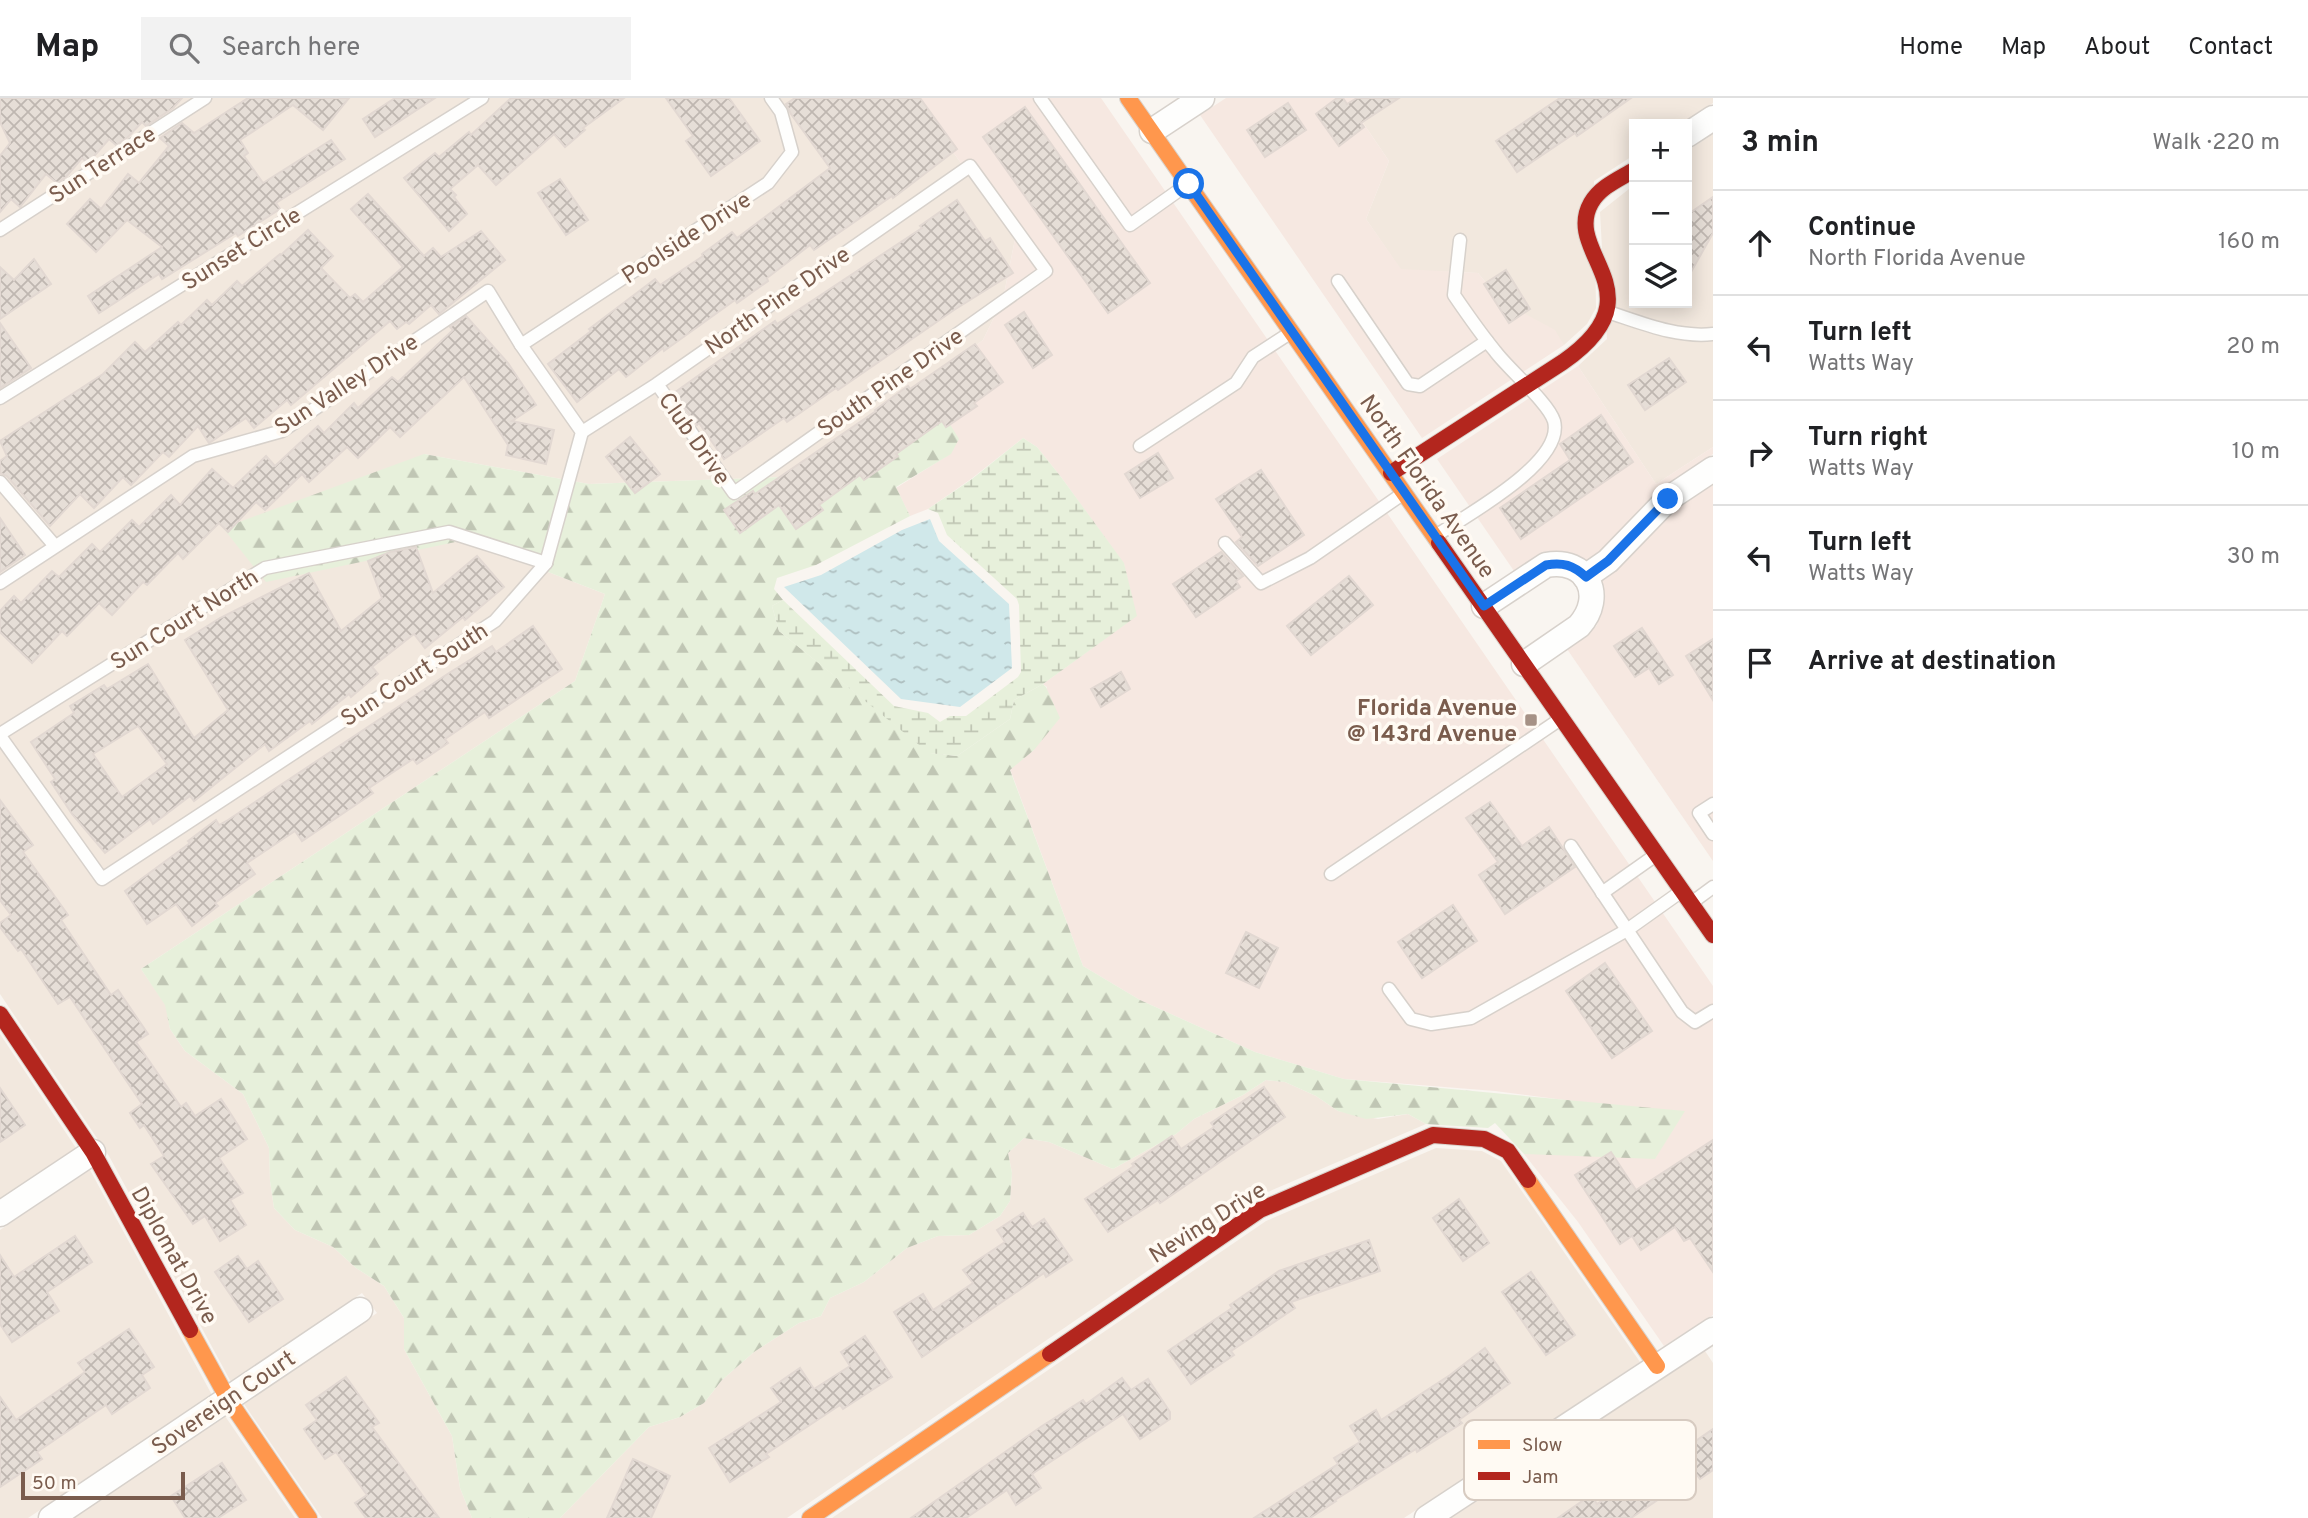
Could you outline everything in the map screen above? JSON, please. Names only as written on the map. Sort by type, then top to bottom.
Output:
[{"type":"street","name":"North Florida Avenue","points":[[1128,98],[1713,935]]},
{"type":"street","points":[[1152,131],[1202,98]]},
{"type":"street","points":[[1692,132],[1713,118]]},
{"type":"street","points":[[1391,473],[1567,360],[1597,332],[1608,312],[1606,279],[1586,221],[1590,205],[1600,192],[1629,173]]},
{"type":"street","points":[[1586,577],[1608,561],[1668,499],[1713,469]]},
{"type":"street","points":[[1484,606],[1546,565],[1568,565],[1586,577],[1592,597],[1586,618],[1579,626],[1524,664]]},
{"type":"street","name":"Diplomat Drive","points":[[0,1014],[93,1152],[228,1399],[309,1518]]},
{"type":"street","name":"Neving Drive","points":[[810,1518],[1260,1210],[1433,1135],[1484,1139],[1508,1151],[1657,1366]]},
{"type":"street","points":[[0,1214],[93,1152]]},
{"type":"street","name":"Sovereign Court","points":[[51,1518],[360,1310]]},
{"type":"street","points":[[1575,1420],[1713,1330]]},
{"type":"street","points":[[1427,1518],[1464,1494]]},
{"type":"lane","name":"Sun Terrace","points":[[0,230],[205,98]]},
{"type":"lane","name":"Sunset Circle","points":[[0,398],[482,98]]},
{"type":"lane","name":"Poolside Drive","points":[[521,345],[768,183],[792,152],[781,112],[771,98]]},
{"type":"lane","points":[[1040,98],[1130,225],[1189,184]]},
{"type":"lane","name":"North Pine Drive","points":[[582,432],[657,384],[970,166],[1046,271]]},
{"type":"lane","points":[[1436,537],[1520,480],[1536,466],[1554,436],[1554,421],[1548,409],[1487,341],[1454,295],[1460,240]]},
{"type":"lane","name":"South Pine Drive","points":[[734,493],[1046,271]]},
{"type":"lane","points":[[1338,281],[1408,384],[1420,386],[1487,341]]},
{"type":"lane","name":"Sun Valley Drive","points":[[0,583],[193,456],[282,431],[488,291],[521,345]]},
{"type":"lane","points":[[1608,312],[1664,330],[1695,336],[1713,334]]},
{"type":"lane","points":[[1140,446],[1236,383],[1253,357],[1293,331]]},
{"type":"lane","points":[[521,345],[582,432]]},
{"type":"lane","name":"Club Drive","points":[[657,384],[734,493]]},
{"type":"lane","name":"Sun Court South","points":[[0,735],[103,878],[495,621],[546,563],[582,432]]},
{"type":"lane","points":[[0,482],[54,546]]},
{"type":"lane","points":[[1226,543],[1261,583],[1310,558],[1405,492]]},
{"type":"lane","name":"Sun Court North","points":[[0,735],[265,568],[449,532],[546,563]]},
{"type":"lane","points":[[1331,874],[1562,718]]},
{"type":"lane","points":[[1713,804],[1699,813],[1713,834]]},
{"type":"lane","points":[[1570,846],[1682,1012],[1695,1022],[1713,1010]]},
{"type":"lane","points":[[1602,893],[1657,854]]},
{"type":"lane","points":[[1389,989],[1411,1019],[1431,1024],[1471,1018],[1687,897],[1713,887]]},
{"type":"shaded area","points":[[0,98],[822,98],[953,152],[1015,239],[1003,299],[983,340],[925,384],[782,477],[589,484],[424,454],[465,540],[605,594],[575,681],[141,969],[166,1005],[170,1029],[185,1051],[243,1094],[269,1148],[274,1208],[295,1230],[333,1247],[356,1268],[384,1286],[404,1318],[404,1349],[452,1436],[460,1488],[472,1518],[322,1518],[244,1404],[377,1313],[362,1293],[231,1382],[109,1156],[0,994]]},
{"type":"shaded area","points":[[822,98],[1101,98],[1713,986],[1713,1315],[1664,1346],[1578,1222],[1524,1154],[1588,1103],[1495,1091],[1344,1079],[1255,1052],[1140,1000],[1083,966],[1010,769],[1034,750],[1047,687],[1043,684],[1136,616],[1124,564],[1037,447],[1023,438],[928,509],[910,516],[896,488],[950,454],[925,384],[983,340],[1003,299],[1015,239],[953,152]]},
{"type":"shaded area","points":[[1226,98],[1361,98],[1357,114],[1389,161],[1366,219],[1401,269],[1478,273],[1501,301],[1555,330],[1564,345],[1422,438],[1200,115]]},
{"type":"shaded area","points":[[1361,98],[1713,98],[1713,103],[1689,119],[1629,119],[1629,158],[1594,181],[1596,308],[1587,324],[1564,345],[1501,301],[1478,273],[1401,270],[1366,219],[1389,161],[1357,114]]},
{"type":"shaded area","points":[[1713,134],[1713,447],[1656,484],[1578,366],[1607,339],[1600,212],[1629,189],[1629,308],[1692,308],[1692,148]]},
{"type":"shaded area","points":[[1578,366],[1656,484],[1713,447],[1713,454],[1661,489],[1600,551],[1586,561],[1572,554],[1554,551],[1539,554],[1514,571],[1437,459]]},
{"type":"shaded area","points":[[1713,485],[1713,861],[1567,649],[1586,637],[1597,625],[1604,601],[1601,582],[1617,570],[1676,509]]},
{"type":"shaded area","points":[[0,1034],[76,1148],[0,1199]]},
{"type":"shaded area","points":[[1266,1080],[1285,1082],[1316,1096],[1338,1111],[1378,1119],[1408,1114],[1426,1124],[1254,1198],[787,1518],[560,1518],[649,1427],[680,1417],[704,1403],[722,1380],[754,1352],[799,1323],[821,1316],[830,1298],[864,1282],[907,1248],[938,1236],[969,1235],[1000,1216],[1010,1201],[1012,1173],[1008,1153],[1024,1138],[1049,1142],[1113,1169],[1176,1134],[1194,1119],[1243,1095]]},
{"type":"shaded area","points":[[1436,1148],[1482,1151],[1501,1161],[1640,1362],[1552,1420],[1464,1420],[1464,1478],[1404,1518],[832,1518],[1266,1221]]},
{"type":"shaded area","points":[[90,1170],[212,1395],[28,1518],[0,1518],[0,1230]]},
{"type":"shaded area","points":[[1705,1351],[1713,1363],[1713,1518],[1451,1518],[1478,1500],[1696,1500],[1696,1420],[1600,1420]]},
{"type":"shaded area","points":[[225,1416],[295,1518],[74,1518]]},
{"type":"green space","points":[[925,384],[959,439],[951,454],[896,487],[910,516],[816,565],[777,578],[774,589],[783,600],[772,606],[779,631],[930,753],[957,756],[1010,719],[1014,700],[1043,684],[1046,687],[1060,718],[1034,750],[1010,770],[1083,966],[1140,1000],[1255,1052],[1344,1079],[1685,1111],[1655,1159],[1524,1154],[1495,1123],[1488,1128],[1426,1124],[1408,1114],[1366,1119],[1338,1111],[1316,1096],[1285,1082],[1266,1080],[1243,1095],[1194,1119],[1176,1134],[1113,1169],[1049,1142],[1024,1138],[1008,1153],[1012,1173],[1010,1201],[1000,1216],[969,1235],[938,1236],[907,1248],[864,1282],[830,1298],[821,1316],[799,1323],[754,1352],[722,1380],[704,1403],[680,1417],[649,1427],[560,1518],[472,1518],[460,1488],[452,1436],[404,1349],[404,1318],[384,1286],[356,1268],[333,1247],[295,1230],[274,1208],[269,1148],[243,1094],[185,1051],[170,1029],[165,1005],[141,969],[575,681],[605,594],[465,540],[266,582],[223,528],[424,454],[589,484],[782,477]]},
{"type":"green space","points":[[1023,438],[1037,447],[1124,563],[1137,616],[1043,684],[1014,700],[1010,719],[957,756],[929,753],[779,631],[772,606],[783,600],[894,706],[928,713],[940,722],[950,716],[966,716],[1021,672],[1019,605],[1017,599],[947,535],[938,513],[928,509],[972,479]]},
{"type":"water","points":[[930,519],[939,541],[1009,604],[1012,668],[960,707],[901,699],[784,587],[821,575],[902,530]]},
{"type":"building","points":[[0,98],[182,98],[173,108],[146,126],[142,122],[116,145],[109,139],[88,163],[82,158],[66,177],[57,183],[46,174],[20,207],[11,199],[0,212],[0,156],[10,143],[0,122]]},
{"type":"building","points":[[248,98],[349,98],[323,130],[293,105],[240,140],[248,153],[244,156],[263,183],[331,140],[345,159],[276,203],[280,209],[238,236],[236,233],[162,279],[159,274],[99,313],[88,296],[162,247],[127,220],[96,252],[67,224],[90,199],[101,209],[128,174],[139,183],[169,146],[160,138],[182,123],[194,133]]},
{"type":"building","points":[[395,98],[435,98],[375,137],[363,119]]},
{"type":"building","points":[[511,98],[624,98],[583,128],[585,130],[565,147],[554,134],[496,185],[478,165],[450,189],[467,214],[449,231],[404,178],[435,153],[439,157],[469,132],[471,135]]},
{"type":"building","points":[[666,98],[729,98],[760,141],[711,176],[686,141],[693,136]]},
{"type":"building","points":[[795,98],[920,98],[957,149],[893,198],[892,196],[814,250],[810,245],[767,278],[768,281],[737,303],[735,300],[664,351],[663,348],[626,377],[619,369],[577,402],[548,364],[655,279],[660,285],[703,256],[702,254],[732,232],[737,238],[830,168],[786,104]]},
{"type":"building","points":[[1337,98],[1343,98],[1347,104],[1357,98],[1399,98],[1361,123],[1364,127],[1339,146],[1316,114]]},
{"type":"building","points":[[1560,98],[1631,98],[1577,136],[1575,133],[1517,172],[1496,141]]},
{"type":"building","points":[[1288,103],[1306,130],[1265,157],[1247,130]]},
{"type":"building","points":[[1025,107],[1150,283],[1108,313],[983,137]]},
{"type":"building","points":[[560,179],[588,220],[566,235],[538,193]]},
{"type":"building","points":[[368,194],[424,256],[433,248],[441,257],[481,231],[505,260],[439,314],[431,305],[409,324],[406,322],[397,329],[390,321],[291,405],[287,400],[254,428],[246,418],[209,443],[198,426],[169,457],[163,452],[131,485],[123,477],[94,508],[80,494],[50,526],[7,476],[0,473],[0,461],[7,456],[0,441],[103,374],[135,342],[145,352],[178,322],[181,325],[207,300],[212,305],[237,281],[242,286],[308,230],[333,256],[321,268],[350,298],[355,294],[363,302],[403,267],[351,209]]},
{"type":"building","points":[[1713,197],[1713,233],[1692,270],[1692,245],[1692,212]]},
{"type":"building","points":[[957,200],[985,241],[990,238],[1013,273],[838,390],[836,388],[787,422],[784,418],[724,459],[674,393],[775,321],[777,324],[922,228],[920,226]]},
{"type":"building","points":[[34,259],[51,284],[0,319],[0,267],[14,280]]},
{"type":"building","points":[[1506,270],[1530,309],[1509,323],[1484,284]]},
{"type":"building","points":[[1024,312],[1052,355],[1033,368],[1005,325]]},
{"type":"building","points":[[466,316],[508,363],[536,405],[512,421],[554,430],[546,464],[506,455],[508,445],[464,377],[400,437],[390,427],[358,458],[347,447],[309,482],[302,474],[265,510],[256,502],[228,532],[219,523],[183,559],[178,553],[147,585],[143,582],[112,615],[99,603],[67,636],[62,631],[32,663],[0,632],[0,611],[14,596],[21,603],[52,571],[59,577],[92,544],[100,552],[132,520],[139,527],[171,495],[180,505],[212,469],[233,488],[266,456],[275,466],[318,426],[324,433],[354,403],[358,408],[392,377],[398,382],[453,330],[450,327]]},
{"type":"building","points":[[0,323],[31,368],[0,388]]},
{"type":"building","points":[[975,344],[1003,382],[974,403],[977,406],[946,427],[942,421],[864,480],[860,475],[819,505],[823,510],[796,529],[779,505],[740,533],[724,510],[753,491],[755,494],[908,386],[910,389]]},
{"type":"building","points":[[1669,358],[1686,382],[1645,410],[1628,385]]},
{"type":"building","points":[[1601,415],[1633,462],[1521,539],[1500,508],[1570,460],[1560,444]]},
{"type":"building","points":[[630,437],[660,474],[635,493],[606,457]]},
{"type":"building","points":[[1158,453],[1173,478],[1140,498],[1125,474]]},
{"type":"building","points":[[1261,470],[1304,535],[1258,566],[1236,542],[1242,537],[1216,499]]},
{"type":"building","points":[[0,518],[25,555],[0,572]]},
{"type":"building","points":[[416,547],[433,593],[477,556],[504,587],[465,620],[463,617],[425,648],[414,634],[372,667],[378,674],[351,697],[349,694],[312,724],[310,721],[269,751],[265,744],[194,801],[190,796],[153,824],[150,819],[105,853],[72,814],[51,782],[55,779],[31,742],[74,713],[70,706],[104,685],[107,689],[148,664],[194,738],[228,710],[185,640],[220,618],[309,573],[341,631],[382,598],[368,561],[390,552]],"holes":[[[138,726],[167,764],[122,797],[93,754]]]},
{"type":"building","points":[[1221,552],[1243,576],[1236,581],[1240,587],[1196,617],[1173,584]]},
{"type":"building","points":[[1349,576],[1373,605],[1311,655],[1287,626]]},
{"type":"building","points":[[533,626],[562,669],[489,718],[485,712],[445,739],[448,743],[417,764],[413,759],[369,788],[373,793],[302,841],[295,831],[247,863],[255,874],[215,903],[218,906],[192,926],[176,904],[147,924],[125,891],[190,843],[188,841],[216,820],[219,825],[228,820],[492,646],[496,652]]},
{"type":"building","points":[[1642,628],[1673,675],[1659,684],[1649,668],[1635,677],[1614,646]]},
{"type":"building","points":[[1713,639],[1713,700],[1686,656]]},
{"type":"building","points":[[1121,672],[1130,689],[1101,707],[1091,689]]},
{"type":"building","points":[[0,800],[33,845],[23,852],[68,915],[61,920],[111,995],[118,990],[148,1034],[136,1042],[181,1107],[186,1103],[195,1116],[221,1099],[247,1139],[219,1158],[243,1193],[230,1200],[246,1225],[220,1241],[205,1216],[193,1224],[151,1164],[164,1156],[144,1125],[140,1128],[130,1113],[142,1104],[70,997],[58,1004],[21,949],[18,951],[0,927],[0,923],[11,915],[0,900]]},
{"type":"building","points":[[1490,802],[1522,846],[1549,827],[1575,867],[1505,914],[1479,875],[1498,862],[1466,818]]},
{"type":"building","points":[[1453,905],[1477,941],[1422,978],[1398,942]]},
{"type":"building","points":[[1246,932],[1278,948],[1259,988],[1226,973]]},
{"type":"building","points":[[1605,963],[1652,1031],[1612,1058],[1566,991]]},
{"type":"building","points":[[1264,1087],[1285,1117],[1160,1203],[1158,1200],[1108,1232],[1085,1199],[1172,1136],[1181,1149],[1214,1127],[1211,1123]]},
{"type":"building","points":[[0,1088],[25,1125],[0,1142]]},
{"type":"building","points":[[1713,1140],[1713,1272],[1690,1238],[1684,1241],[1675,1227],[1641,1250],[1632,1236],[1620,1244],[1575,1175],[1611,1152],[1636,1190]]},
{"type":"building","points":[[1459,1199],[1489,1243],[1463,1261],[1433,1218]]},
{"type":"building","points":[[1023,1213],[1032,1227],[1044,1219],[1072,1260],[1046,1277],[1044,1273],[922,1357],[894,1312],[923,1294],[933,1310],[973,1283],[963,1270],[1005,1242],[997,1230]]},
{"type":"building","points":[[75,1236],[92,1262],[47,1292],[59,1311],[12,1342],[0,1324],[0,1255],[14,1277]]},
{"type":"building","points":[[1369,1240],[1380,1271],[1291,1302],[1295,1308],[1231,1351],[1234,1355],[1191,1384],[1168,1351],[1232,1308],[1230,1305],[1279,1271]]},
{"type":"building","points":[[238,1256],[247,1269],[258,1261],[283,1299],[249,1322],[215,1272]]},
{"type":"building","points":[[1531,1272],[1575,1335],[1546,1355],[1502,1292]]},
{"type":"building","points":[[129,1329],[154,1367],[142,1375],[150,1388],[112,1414],[106,1405],[37,1452],[42,1459],[0,1487],[0,1397],[16,1420],[85,1372],[78,1363]]},
{"type":"building","points":[[865,1336],[892,1377],[843,1409],[840,1405],[766,1454],[769,1457],[730,1482],[709,1448],[781,1402],[771,1388],[800,1368],[814,1389],[850,1366],[841,1352]]},
{"type":"building","points":[[1485,1348],[1510,1383],[1459,1420],[1462,1423],[1417,1452],[1416,1449],[1310,1518],[1254,1518],[1338,1464],[1334,1458],[1360,1442],[1350,1426],[1376,1410],[1381,1420],[1450,1375]]},
{"type":"building","points":[[346,1377],[379,1423],[372,1427],[439,1518],[366,1518],[355,1503],[367,1495],[336,1452],[325,1459],[304,1429],[317,1420],[306,1405]]},
{"type":"building","points":[[1122,1378],[1131,1390],[1148,1379],[1170,1412],[1170,1419],[1140,1439],[1123,1414],[1032,1474],[1041,1488],[1016,1505],[1007,1490],[966,1518],[911,1518],[1042,1426],[1083,1400],[1086,1404]]},
{"type":"building","points":[[1713,1429],[1713,1470],[1700,1479],[1696,1474],[1696,1441]]},
{"type":"building","points":[[633,1459],[670,1476],[651,1518],[607,1518]]},
{"type":"building","points":[[222,1463],[246,1500],[218,1518],[185,1518],[171,1496]]},
{"type":"building","points":[[1584,1500],[1594,1500],[1597,1504],[1603,1500],[1658,1500],[1631,1518],[1558,1518]]},
{"type":"traffic: slow","points":[[1128,98],[1439,543]]},
{"type":"traffic: slow","points":[[1528,1180],[1657,1366]]},
{"type":"traffic: slow","points":[[190,1330],[228,1399],[309,1518]]},
{"type":"traffic: slow","points":[[810,1518],[1050,1354]]},
{"type":"traffic: jam","points":[[1391,473],[1563,362],[1591,337],[1605,315],[1608,295],[1588,240],[1586,222],[1591,203],[1599,192],[1629,173]]},
{"type":"traffic: jam","points":[[1439,543],[1713,935]]},
{"type":"traffic: jam","points":[[0,1014],[93,1152],[190,1330]]},
{"type":"traffic: jam","points":[[1050,1354],[1260,1210],[1433,1135],[1484,1139],[1508,1151],[1528,1180]]},
{"type":"place","name":"Florida Avenue @ 143rd Avenue","points":[[1531,720]]},
{"type":"route","points":[[1189,184],[1484,606],[1546,565],[1568,565],[1586,577],[1608,561],[1668,499]]}]
